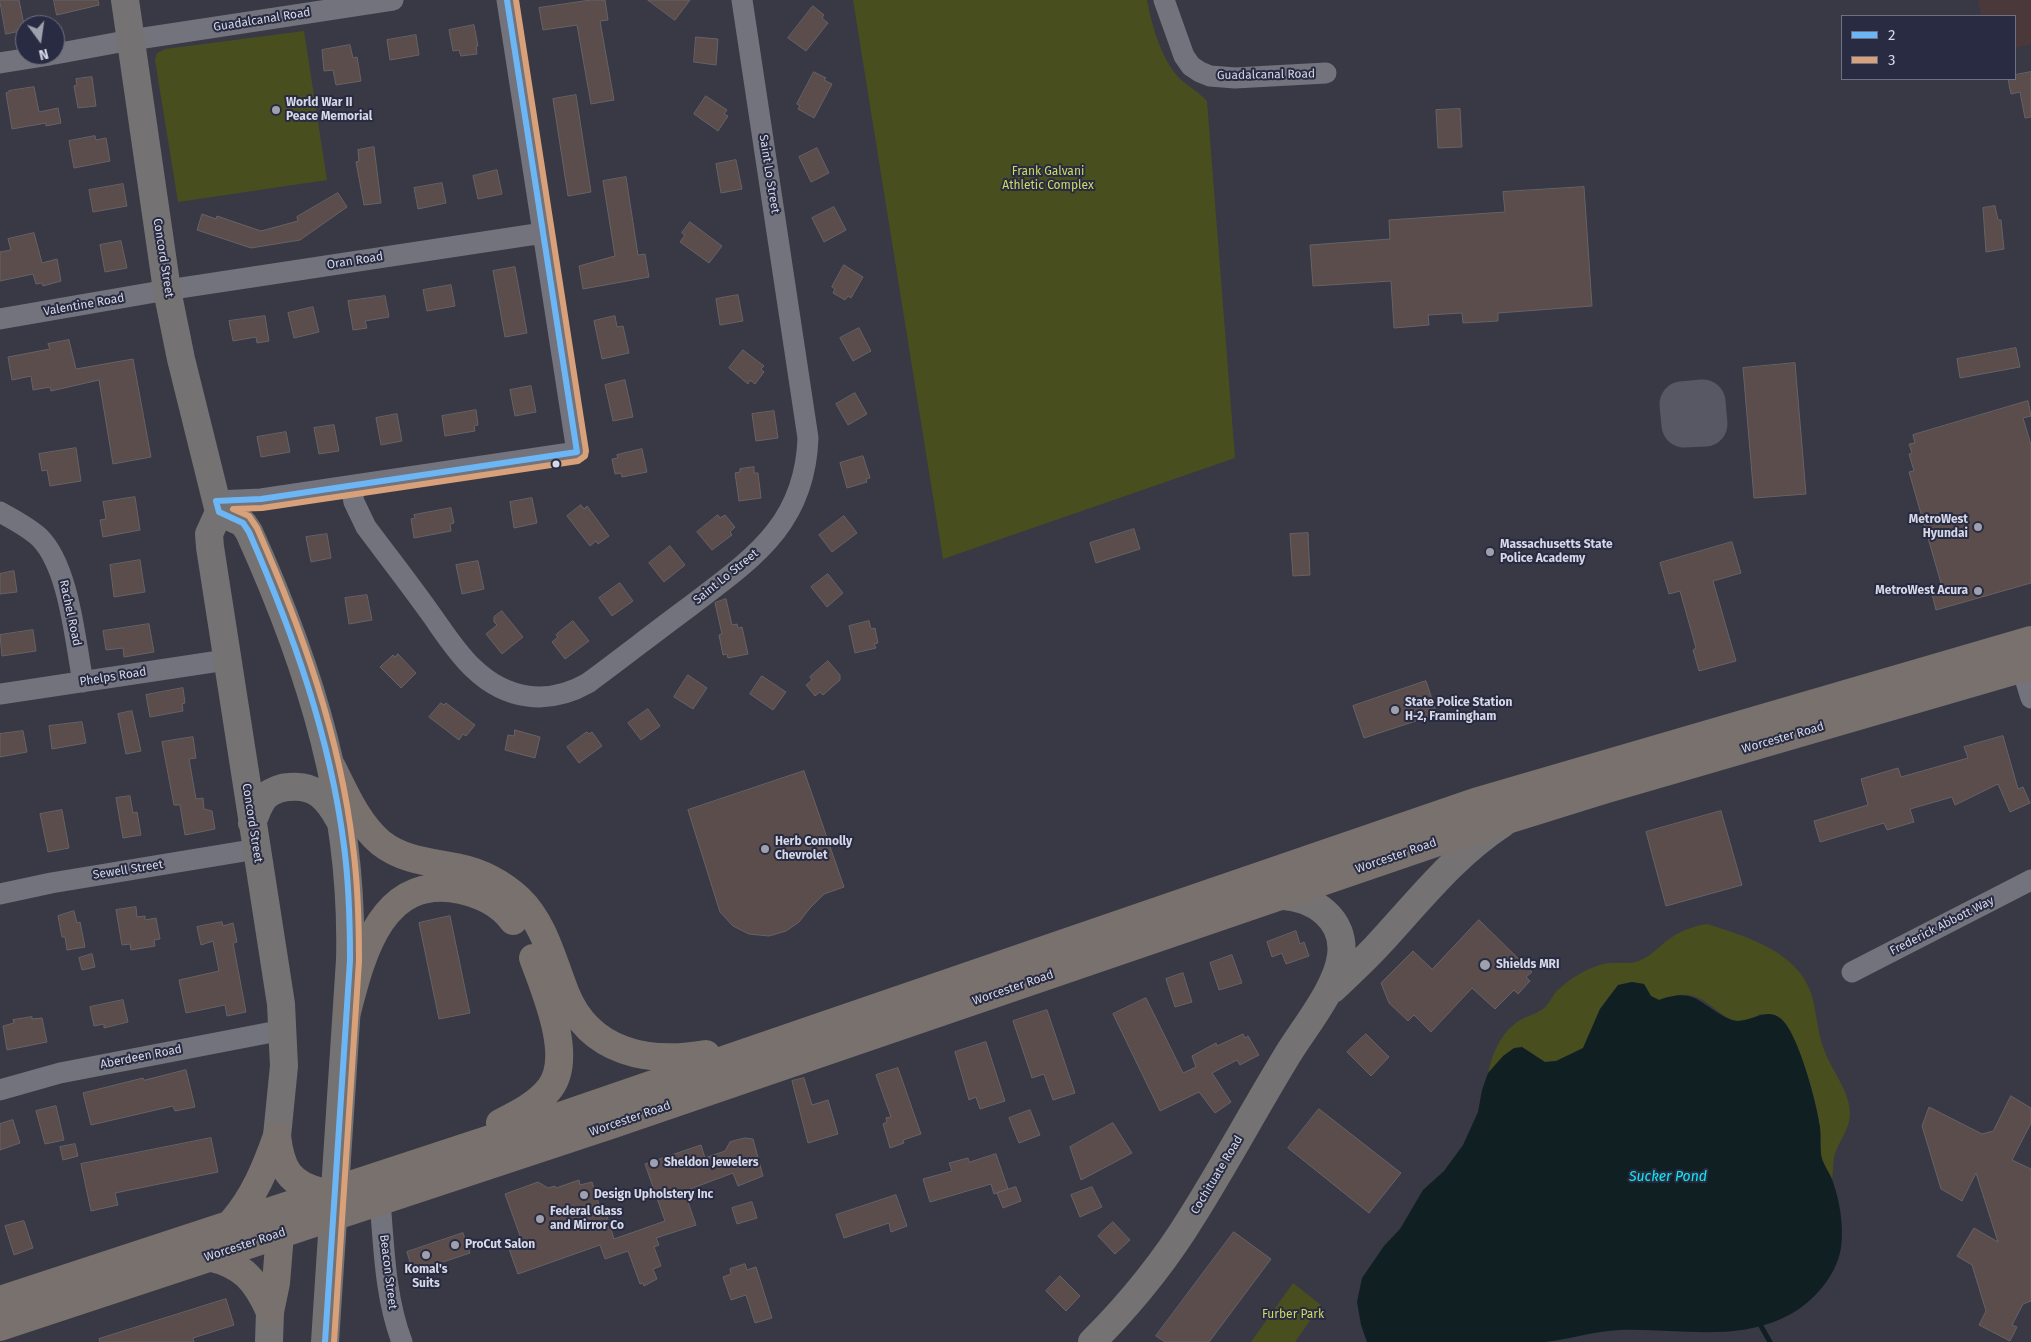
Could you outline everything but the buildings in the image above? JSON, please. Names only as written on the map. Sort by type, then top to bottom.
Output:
[{"type":"highway","name":"Worcester Road","points":[[0,1300],[322,1192],[443,1154],[1475,802],[2031,640]]},
{"type":"highway","name":"Worcester Road","points":[[0,1327],[380,1200],[612,1126],[1511,818],[2026,668]]},
{"type":"highway","points":[[332,767],[355,812],[380,842],[394,852],[411,859],[461,868],[484,876],[520,900],[542,933],[567,995],[577,1014],[590,1029],[606,1042],[624,1051],[647,1057],[671,1058],[697,1056],[786,1038]]},
{"type":"highway","points":[[347,1012],[360,965],[374,929],[388,910],[406,897],[425,889],[448,887],[471,892],[490,901],[508,915],[521,933],[532,955],[554,1023],[559,1059],[556,1079],[542,1096],[530,1106],[443,1154]]},
{"type":"highway","points":[[277,1136],[279,1150],[286,1171],[300,1185],[322,1192]]},
{"type":"highway","points":[[232,1222],[253,1192],[277,1136]]},
{"type":"highway","points":[[270,1312],[276,1283],[280,1234]]},
{"type":"highway","points":[[209,1257],[228,1262],[247,1274],[263,1296],[270,1312]]},
{"type":"main road","name":"Concord Street","points":[[125,0],[167,290],[181,359],[217,507],[209,534],[226,660],[281,1004],[284,1066],[277,1136]]},
{"type":"main road","points":[[217,507],[243,523],[261,559],[301,660],[323,730],[342,824],[347,865],[350,930],[347,1012],[325,1342]]},
{"type":"main road","points":[[252,823],[259,806],[267,794],[284,787],[300,786],[316,790],[326,800],[342,824]]},
{"type":"main road","name":"Cochituate Road","points":[[1325,997],[1376,947],[1446,870],[1485,835],[1511,818]]},
{"type":"main road","name":"Cochituate Road","points":[[1092,1342],[1141,1288],[1193,1216],[1288,1053],[1325,997],[1341,958],[1342,947],[1334,921],[1315,904],[1291,896],[1280,896]]},
{"type":"main road","points":[[268,1342],[270,1312]]},
{"type":"street","name":"Guadalcanal Road","points":[[65,52],[131,40],[393,0]]},
{"type":"street","points":[[217,507],[577,452],[507,0]]},
{"type":"street","name":"Saint Lo Street","points":[[351,486],[354,502],[366,527],[463,656],[476,671],[496,686],[527,696],[560,695],[588,683],[747,563],[777,531],[797,496],[804,477],[808,438],[742,0]]},
{"type":"street","name":"Guadalcanal Road","points":[[1164,0],[1184,56],[1191,66],[1200,72],[1210,76],[1235,78],[1326,73]]},
{"type":"street","points":[[0,62],[15,60]]},
{"type":"street","name":"Oran Road","points":[[167,290],[543,233]]},
{"type":"street","name":"Valentine Road","points":[[0,319],[167,290]]},
{"type":"street","name":"Rachel Road","points":[[0,512],[39,537],[53,556],[63,578],[83,682]]},
{"type":"street","name":"Phelps Road","points":[[0,694],[226,660]]},
{"type":"street","points":[[2026,668],[2031,698]]},
{"type":"street","name":"Sewell Street","points":[[0,894],[51,883],[257,849]]},
{"type":"street","name":"Frederick Abbott Way","points":[[1852,972],[2031,880]]},
{"type":"street","name":"Aberdeen Road","points":[[0,1090],[60,1073],[283,1030]]},
{"type":"street","name":"Beacon Street","points":[[380,1200],[389,1290],[393,1314],[402,1342]]},
{"type":"shaded area","points":[[1978,0],[2031,0],[2031,44],[2016,48],[2016,15],[1981,15]]},
{"type":"green space","name":"Frank Galvani Athletic Complex","points":[[853,0],[1147,0],[1155,31],[1173,71],[1207,101],[1235,458],[943,559]]},
{"type":"green space","points":[[304,31],[327,180],[178,202],[155,60],[157,53],[165,49]]},
{"type":"green space","points":[[1707,924],[1768,947],[1794,966],[1804,978],[1813,1000],[1822,1045],[1844,1090],[1849,1106],[1848,1126],[1834,1157],[1832,1180],[1821,1155],[1818,1115],[1811,1086],[1795,1041],[1781,1018],[1760,1014],[1740,1021],[1725,1016],[1703,1000],[1694,996],[1676,995],[1659,1000],[1651,996],[1644,984],[1632,982],[1618,985],[1600,1009],[1583,1048],[1569,1057],[1545,1062],[1522,1047],[1488,1073],[1496,1049],[1510,1028],[1524,1018],[1542,1010],[1556,992],[1572,978],[1589,969],[1605,964],[1631,963],[1641,960],[1676,935]]},
{"type":"green space","name":"Furber Park","points":[[1293,1283],[1321,1305],[1295,1342],[1251,1342]]},
{"type":"water","name":"Sucker Pond","points":[[1632,982],[1644,984],[1651,996],[1659,1000],[1671,996],[1689,996],[1696,998],[1734,1021],[1768,1014],[1775,1015],[1787,1026],[1800,1053],[1811,1086],[1820,1127],[1822,1158],[1833,1182],[1841,1215],[1841,1248],[1834,1270],[1828,1280],[1812,1298],[1793,1313],[1764,1325],[1744,1330],[1703,1332],[1620,1330],[1545,1342],[1367,1342],[1361,1325],[1357,1302],[1362,1278],[1384,1246],[1400,1229],[1423,1190],[1444,1171],[1463,1145],[1478,1112],[1482,1090],[1488,1073],[1503,1056],[1514,1048],[1522,1047],[1545,1062],[1556,1061],[1583,1048],[1600,1009],[1618,985]]},
{"type":"waterway","points":[[1761,1326],[1770,1342]]},
{"type":"taxiway","points":[[1703,402],[1705,424],[1684,425],[1682,404],[1703,402]]},
{"type":"transit line","name":"2","points":[[325,1342],[350,960],[349,903],[344,846],[338,805],[329,765],[308,686],[295,647],[249,532],[243,523],[219,512],[216,501],[261,499],[577,452],[507,0]]},
{"type":"transit line","name":"3","points":[[334,1342],[359,961],[358,904],[353,847],[339,765],[329,724],[304,644],[257,528],[249,516],[233,509],[262,508],[578,461],[585,456],[586,451],[516,0]]},
{"type":"place","name":"World War II Peace Memorial","points":[[276,110]]},
{"type":"place","name":"MetroWest Hyundai","points":[[1978,527]]},
{"type":"place","name":"Massachusetts State Police Academy","points":[[1490,552]]},
{"type":"place","name":"MetroWest Acura","points":[[1978,591]]},
{"type":"place","name":"State Police Station H-2, Framingham","points":[[1395,710]]},
{"type":"place","name":"Herb Connolly Chevrolet","points":[[765,849]]},
{"type":"place","name":"Shields MRI","points":[[1485,965]]},
{"type":"place","name":"Sheldon Jewelers","points":[[654,1163]]},
{"type":"place","name":"Design Upholstery Inc","points":[[584,1195]]},
{"type":"place","name":"Federal Glass and Mirror Co","points":[[540,1219]]},
{"type":"place","name":"ProCut Salon","points":[[455,1245]]},
{"type":"place","name":"Komal's Suits","points":[[426,1255]]}]
